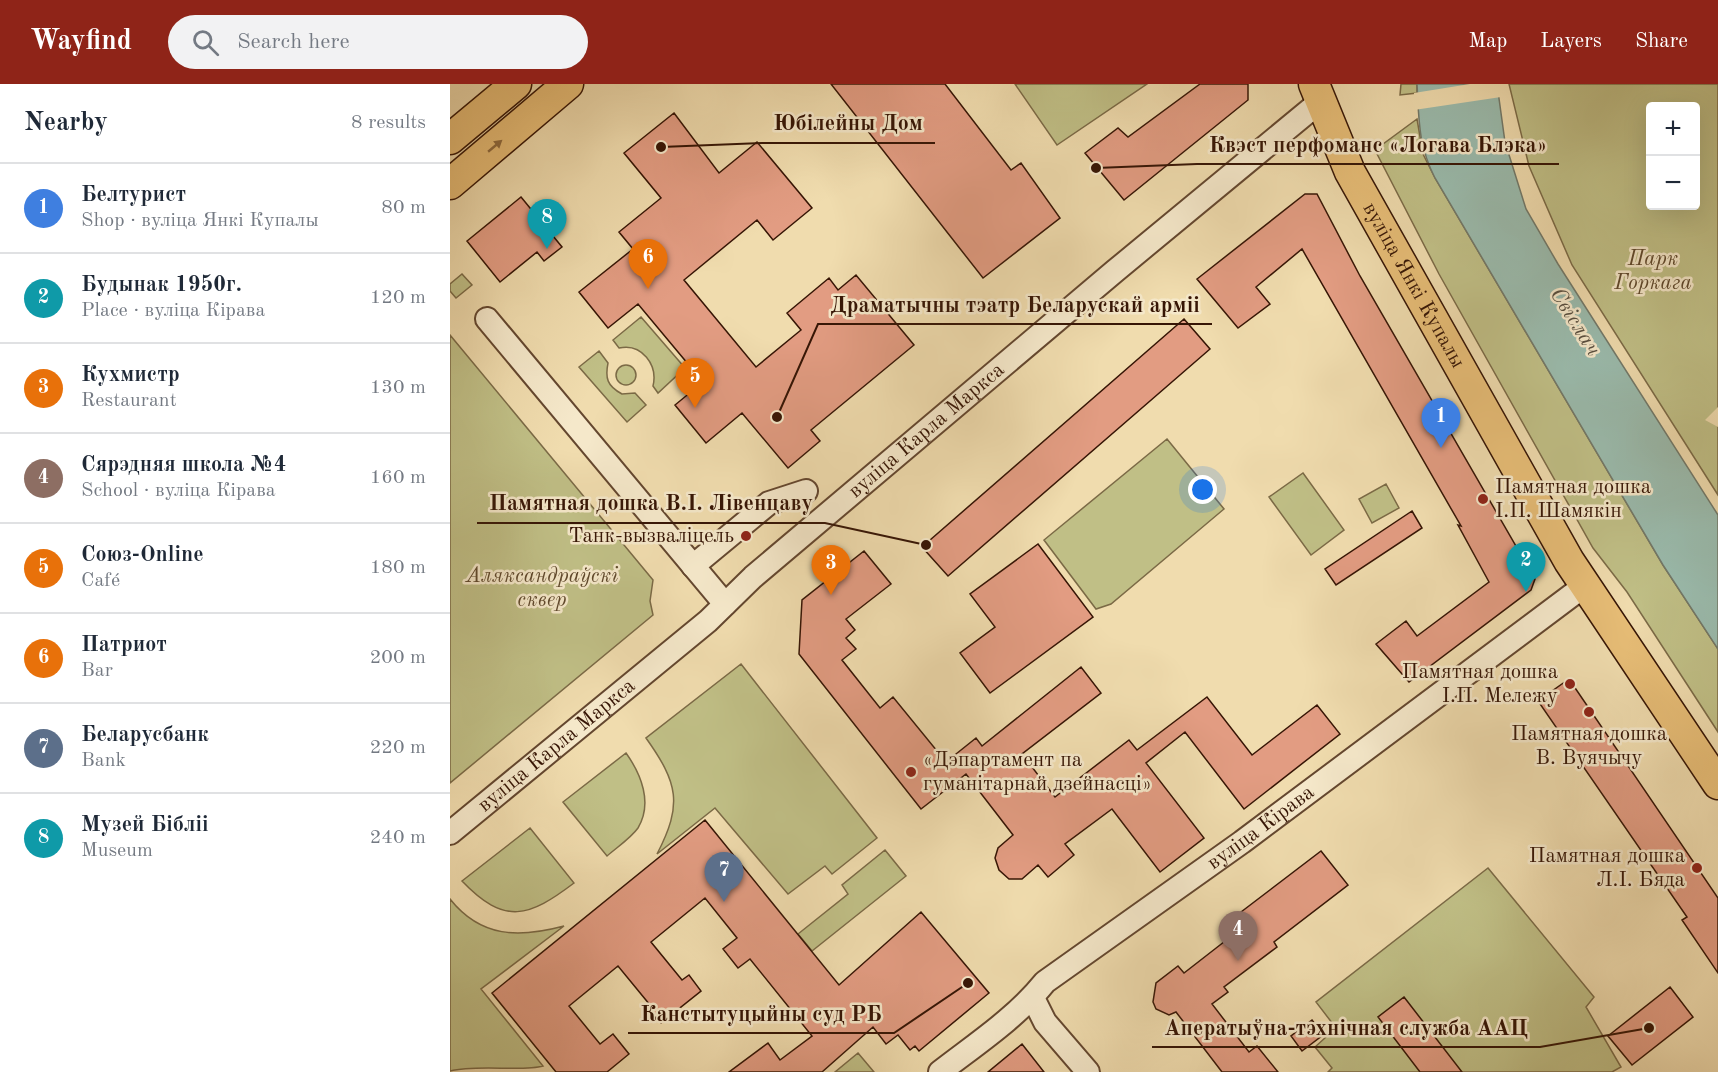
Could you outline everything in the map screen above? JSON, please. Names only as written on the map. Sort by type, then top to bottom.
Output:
[{"type":"main road","points":[[450,139],[516,84]]},
{"type":"main road","points":[[450,184],[568,84]]},
{"type":"main road","name":"вуліца Янкі Купалы","points":[[1318,92],[1341,155],[1350,172],[1584,586],[1718,784]]},
{"type":"street","name":"вуліца Карла Маркса","points":[[450,832],[725,604],[761,570],[1115,271],[1318,92]]},
{"type":"street","points":[[487,319],[725,604]]},
{"type":"street","points":[[693,566],[768,504],[806,491]]},
{"type":"street","name":"вуліца Кірава","points":[[940,1072],[1033,998],[1045,982],[1242,842],[1584,586]]},
{"type":"street","points":[[1033,998],[1045,1022],[1088,1072]]},
{"type":"green space","points":[[1015,84],[1147,84],[1057,145]]},
{"type":"green space","points":[[1401,84],[1417,84],[1417,93],[1400,95]]},
{"type":"green space","name":"Парк Горкага","points":[[1509,84],[1718,84],[1718,495],[1572,265],[1529,166]]},
{"type":"green space","points":[[1417,119],[1423,154],[1435,178],[1663,565],[1718,649],[1718,732],[1627,592],[1593,548],[1439,274],[1375,150]]},
{"type":"green space","points":[[462,274],[472,285],[456,298],[450,291],[450,284]]},
{"type":"green space","points":[[641,317],[685,368],[658,393],[653,386],[651,363],[646,357],[635,349],[619,348],[613,340]]},
{"type":"green space","name":"Аляксандраўскі сквер","points":[[450,335],[653,580],[650,601],[653,615],[450,783]]},
{"type":"green space","points":[[599,351],[608,363],[607,377],[610,385],[622,394],[635,393],[646,405],[627,422],[579,367]]},
{"type":"green space","points":[[622,365],[630,365],[636,371],[636,379],[630,385],[622,385],[616,379],[616,371]]},
{"type":"green space","points":[[1167,439],[1224,509],[1111,604],[1096,609],[1044,540]]},
{"type":"green space","points":[[1303,473],[1344,530],[1311,555],[1269,497]]},
{"type":"green space","points":[[1386,484],[1399,508],[1372,523],[1359,499]]},
{"type":"green space","points":[[741,664],[877,838],[832,874],[825,866],[788,894],[715,808],[657,854],[671,821],[673,794],[665,768],[646,738]]},
{"type":"green space","points":[[626,753],[640,779],[645,809],[635,832],[607,856],[563,802]]},
{"type":"green space","points":[[530,828],[574,883],[558,895],[530,909],[517,912],[491,905],[462,881]]},
{"type":"green space","points":[[885,850],[906,876],[812,951],[798,934],[848,894],[842,885]]},
{"type":"green space","points":[[1488,868],[1594,997],[1586,1007],[1621,1067],[1612,1072],[1328,1072],[1332,1068],[1315,1047],[1336,1028],[1316,1002]]},
{"type":"green space","points":[[450,899],[462,912],[475,921],[502,932],[532,932],[564,926],[481,989],[543,1066],[450,1071]]},
{"type":"green space","points":[[858,1053],[874,1072],[835,1072]]},
{"type":"water","name":"Свіслач","points":[[1417,84],[1497,84],[1505,142],[1526,209],[1558,264],[1718,515],[1718,649],[1663,565],[1435,178],[1422,143]]},
{"type":"pier","points":[[1470,84],[1500,84],[1501,97],[1414,110],[1414,93]]},
{"type":"pier","points":[[1718,407],[1718,427],[1705,420]]},
{"type":"building","points":[[831,84],[945,84],[1011,170],[1021,163],[1060,218],[983,278]]},
{"type":"building","points":[[1200,84],[1248,84],[1248,100],[1124,200],[1085,153],[1118,128],[1128,137]]},
{"type":"building","points":[[674,113],[719,173],[757,142],[812,208],[773,240],[757,220],[684,280],[756,367],[801,330],[787,313],[829,278],[838,290],[856,275],[914,345],[811,430],[820,441],[788,468],[742,413],[706,443],[675,405],[703,382],[638,304],[608,328],[579,292],[633,249],[619,232],[661,198],[624,153]]},
{"type":"building","points":[[1305,194],[1317,194],[1360,276],[1535,579],[1531,590],[1409,682],[1376,644],[1406,621],[1417,636],[1489,582],[1458,525],[1461,526],[1302,249],[1256,287],[1270,304],[1238,328],[1197,279]]},
{"type":"building","points":[[521,197],[562,247],[544,261],[537,252],[500,282],[467,241]]},
{"type":"building","points":[[1184,319],[1210,349],[948,576],[922,547]]},
{"type":"building","points":[[1412,511],[1422,528],[1336,585],[1325,569]]},
{"type":"building","points":[[1038,544],[1093,617],[990,693],[960,653],[995,627],[970,594]]},
{"type":"building","points":[[864,551],[891,584],[846,619],[855,630],[846,638],[856,649],[842,660],[880,708],[893,697],[946,762],[976,738],[982,746],[1081,667],[1101,693],[1022,754],[1055,797],[1129,740],[1137,750],[1207,697],[1252,755],[1317,705],[1340,734],[1244,809],[1185,732],[1146,763],[1204,838],[1160,872],[1112,809],[1065,844],[1074,855],[1048,877],[1038,865],[1022,879],[1009,879],[999,870],[995,858],[998,848],[1013,835],[966,774],[921,809],[799,654],[802,600]]},
{"type":"building","points":[[1569,679],[1718,898],[1718,973],[1682,920],[1687,917],[1538,701]]},
{"type":"building","points":[[705,820],[839,985],[921,912],[989,993],[919,1051],[915,1046],[910,1050],[898,1035],[886,1044],[873,1027],[822,1072],[729,1072],[768,1043],[780,1060],[812,1036],[750,959],[738,968],[723,949],[737,938],[705,898],[651,942],[682,980],[689,975],[701,991],[661,1023],[648,1007],[650,1005],[618,966],[569,1006],[600,1044],[613,1034],[629,1054],[607,1072],[556,1072],[492,993]]},
{"type":"building","points":[[1321,851],[1348,885],[1274,942],[1277,947],[1224,987],[1228,992],[1212,1004],[1249,1052],[1257,1046],[1278,1072],[1222,1072],[1176,1012],[1169,1015],[1156,1009],[1153,1002],[1156,983],[1178,966],[1184,973],[1229,938],[1220,928]]},
{"type":"building","points":[[1670,987],[1693,1017],[1632,1065],[1608,1036]]},
{"type":"building","points":[[1404,997],[1462,1072],[1420,1072],[1378,1017]]},
{"type":"building","points":[[1312,1020],[1323,1035],[1302,1051],[1291,1036]]},
{"type":"building","points":[[1022,1044],[1044,1072],[988,1072]]},
{"type":"place","name":"Юбілейны Дом","points":[[661,147]]},
{"type":"place","name":"Квэст перфоманс «Логава Блэка»","points":[[1096,168]]},
{"type":"place","name":"Музей Бібліі","points":[[547,249]]},
{"type":"place","name":"Патриот","points":[[648,289]]},
{"type":"place","name":"Союз-Online","points":[[695,408]]},
{"type":"place","name":"Драматычны тэатр Беларускай арміі","points":[[777,417]]},
{"type":"place","name":"Белтурист","points":[[1441,448]]},
{"type":"place","name":"Памятная дошка І.П. Шамякін","points":[[1483,499]]},
{"type":"place","name":"Танк-вызваліцель","points":[[746,536]]},
{"type":"place","name":"Памятная дошка В.І. Лівенцаву","points":[[926,545]]},
{"type":"place","name":"Будынак 1950г.","points":[[1526,592]]},
{"type":"place","name":"Кухмистр","points":[[831,595]]},
{"type":"place","name":"Памятная дошка І.П. Мележу","points":[[1570,684]]},
{"type":"place","name":"Памятная дошка В. Вуячычу","points":[[1589,712]]},
{"type":"place","name":"«Дэпартамент па гуманітарнай дзейнасці»","points":[[911,772]]},
{"type":"place","name":"Памятная дошка Л.І. Бяда","points":[[1697,868]]},
{"type":"place","name":"Беларусбанк","points":[[724,902]]},
{"type":"place","name":"Сярэдняя школа №4","points":[[1238,961]]},
{"type":"place","name":"Канстытуцыйны суд РБ","points":[[968,983]]},
{"type":"place","name":"Аператыўна-тэхнічная служба ААЦ","points":[[1649,1028]]}]
